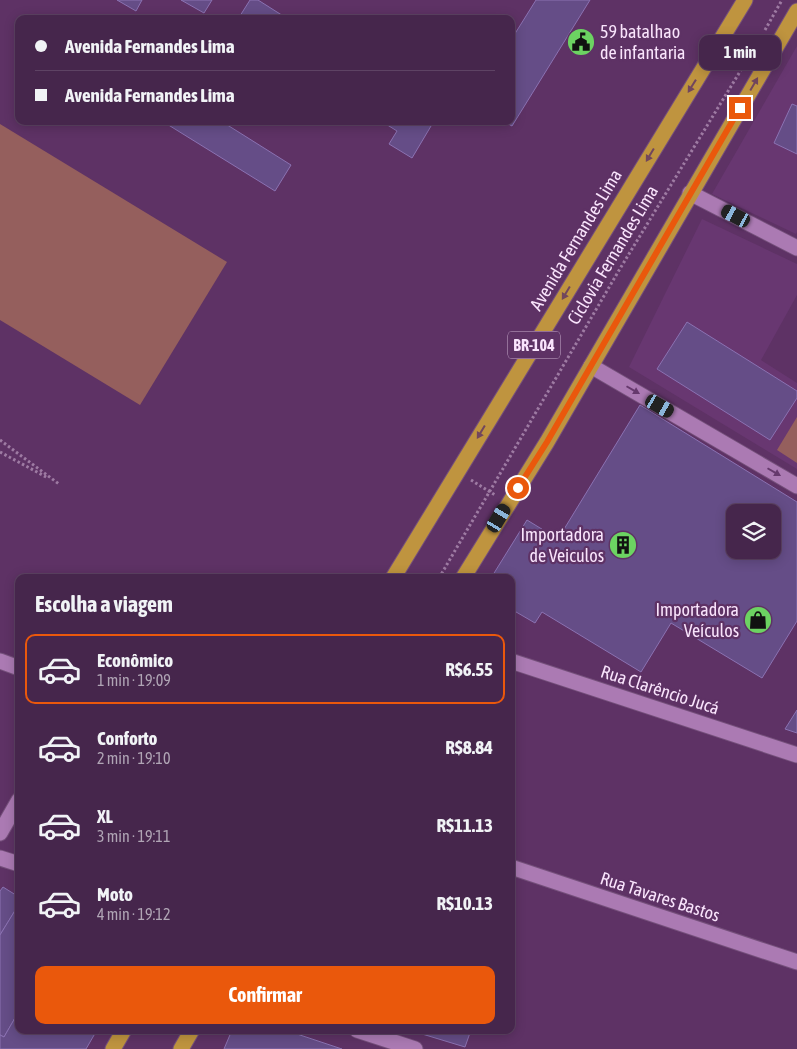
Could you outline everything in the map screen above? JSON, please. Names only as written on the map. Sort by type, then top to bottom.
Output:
[{"type":"highway","name":"Avenida Fernandes Lima","points":[[395,574],[745,0]]},
{"type":"highway","points":[[465,574],[592,366],[690,193],[797,11]]},
{"type":"highway","points":[[113,1049],[122,1034]]},
{"type":"highway","points":[[181,1049],[190,1034]]},
{"type":"street","points":[[690,193],[797,248]]},
{"type":"street","points":[[592,366],[797,486]]},
{"type":"street","points":[[0,661],[15,667]]},
{"type":"street","name":"Rua Clarêncio Jucá","points":[[515,662],[797,755]]},
{"type":"street","points":[[0,834],[15,807]]},
{"type":"street","points":[[0,858],[15,863]]},
{"type":"street","name":"Rua Tavares Bastos","points":[[515,868],[797,962]]},
{"type":"street","points":[[369,1034],[415,1049]]},
{"type":"path","name":"Ciclovia Fernandes Lima","points":[[441,574],[618,272],[782,0]]},
{"type":"path","points":[[0,440],[59,484],[0,452]]},
{"type":"path","points":[[457,472],[508,503]]},
{"type":"shaded area","points":[[797,46],[797,232],[796,234],[712,194]]},
{"type":"shaded area","points":[[0,124],[227,262],[140,405],[0,320]]},
{"type":"shaded area","points":[[702,219],[797,264],[797,295],[761,360],[797,383],[797,469],[629,367]]},
{"type":"shaded area","points":[[797,417],[797,463],[777,450]]},
{"type":"building","points":[[117,0],[142,0],[136,11]]},
{"type":"building","points":[[181,0],[212,0],[204,13]]},
{"type":"building","points":[[250,0],[258,0],[282,15],[241,15]]},
{"type":"building","points":[[536,0],[590,0],[515,121],[515,34]]},
{"type":"building","points":[[792,104],[797,106],[797,154],[774,143]]},
{"type":"building","points":[[168,125],[227,125],[291,165],[275,191]]},
{"type":"building","points":[[387,125],[432,125],[412,158],[389,144],[397,131]]},
{"type":"building","points":[[687,322],[797,391],[797,398],[770,440],[657,369]]},
{"type":"building","name":"Importadora de Veiculos","points":[[640,405],[797,502],[797,621],[762,678],[671,623],[641,672],[542,612],[535,623],[515,611],[515,574],[493,574],[527,520],[558,539]]},
{"type":"building","points":[[797,710],[797,733],[785,729]]},
{"type":"building","points":[[3,887],[15,894],[15,911],[0,935],[0,891]]},
{"type":"building","points":[[15,911],[15,1018],[4,1037],[0,1035],[0,935]]},
{"type":"building","points":[[15,1018],[15,1034],[95,1034],[86,1049],[0,1049],[0,1035],[4,1037]]},
{"type":"building","points":[[230,1034],[297,1034],[342,1049],[224,1049]]},
{"type":"building","points":[[422,1034],[470,1034],[465,1047]]},
{"type":"place","name":"59 batalhao de infantaria","points":[[581,42]]},
{"type":"place","name":"Importadora de Veiculos","points":[[623,545]]},
{"type":"place","name":"Importadora Veículos","points":[[758,620]]},
{"type":"route","points":[[518,488],[547,442],[740,108]]}]
